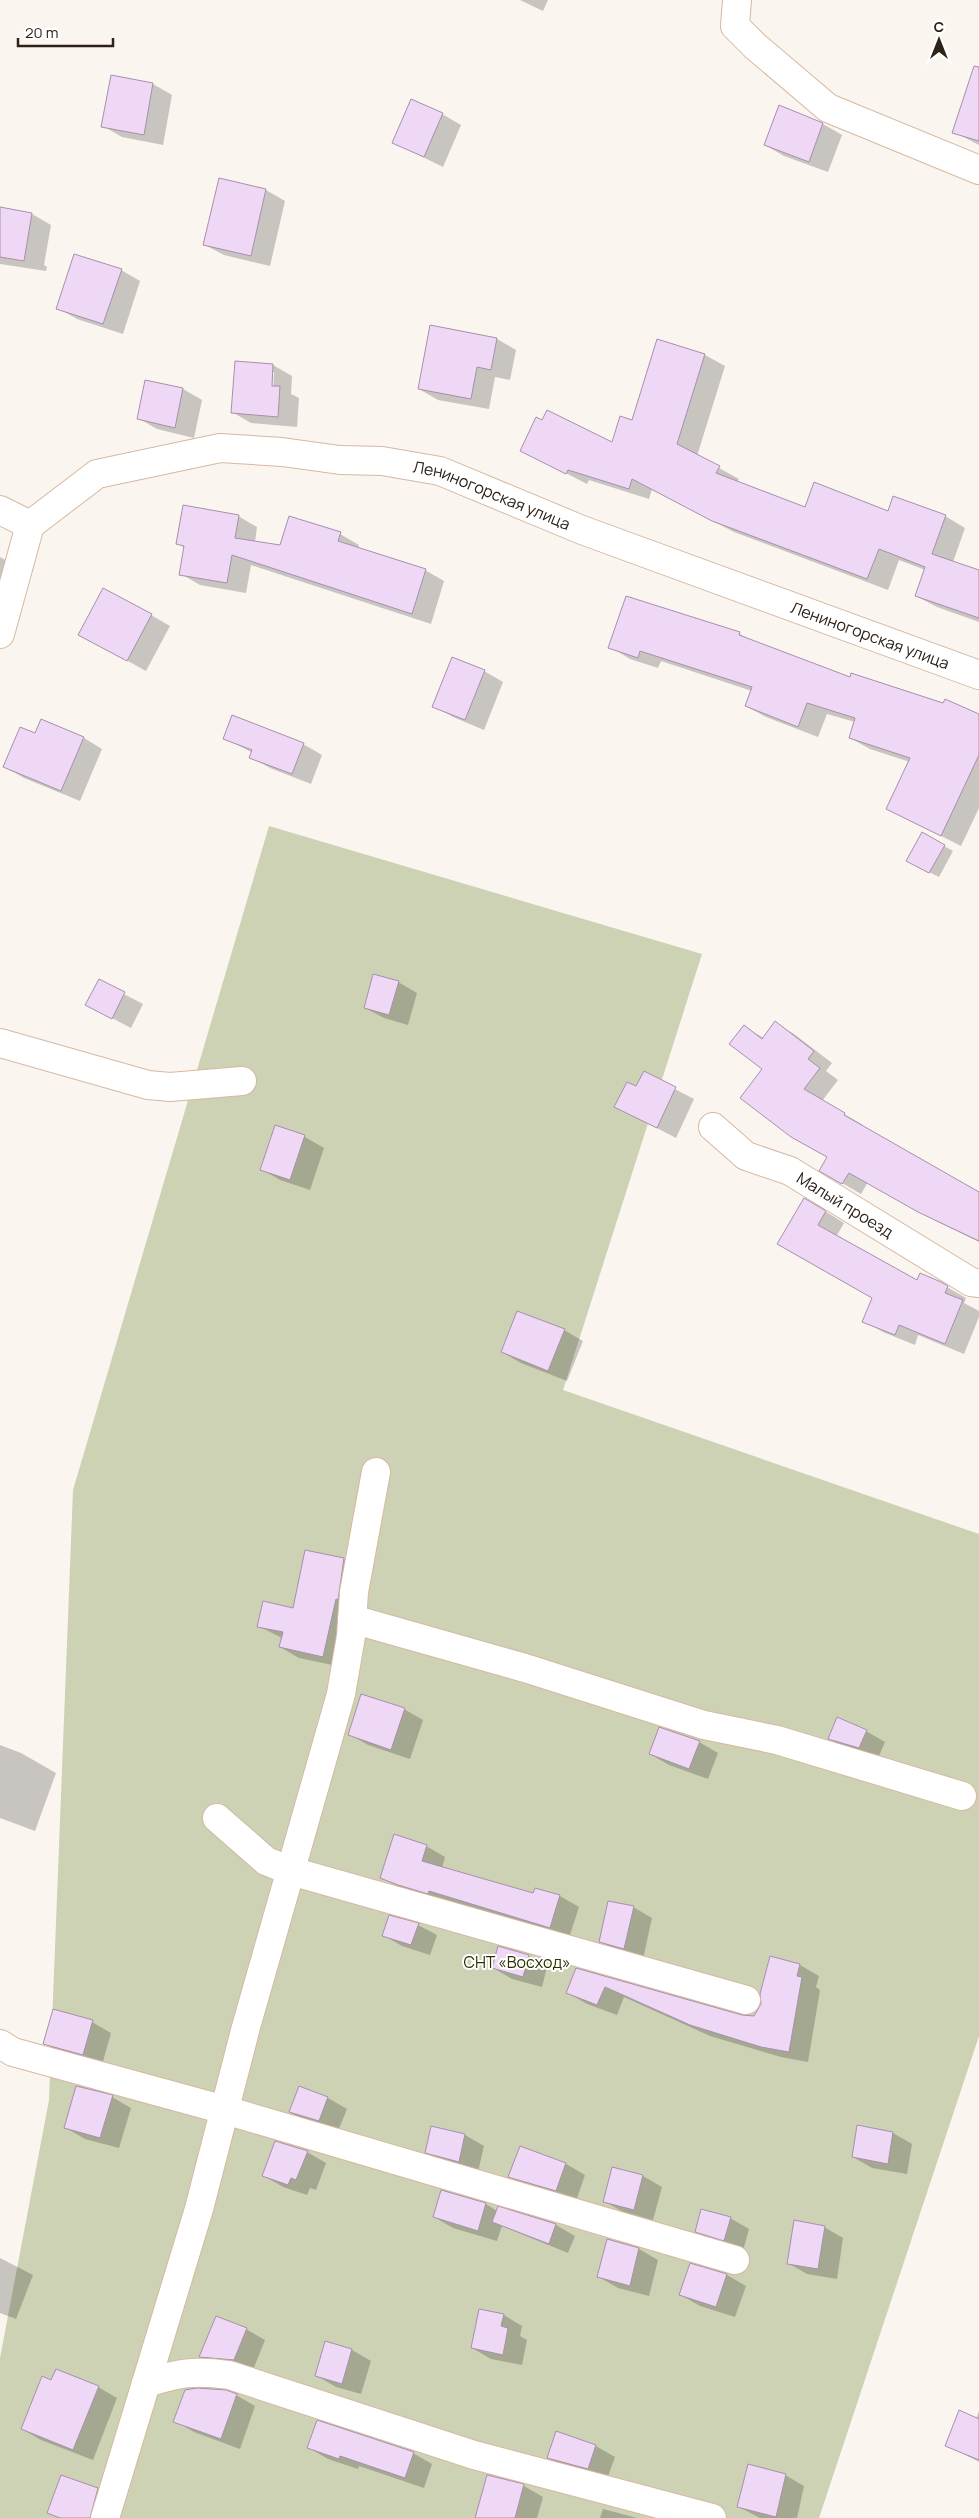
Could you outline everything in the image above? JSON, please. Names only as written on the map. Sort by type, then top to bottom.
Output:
[{"type":"street","points":[[736,0],[735,26],[755,46],[828,108],[979,170]]},
{"type":"street","name":"Лениногорская улица","points":[[30,524],[97,474],[220,448],[282,452],[340,460],[382,461],[440,471],[582,530],[979,675]]},
{"type":"street","points":[[0,510],[30,524],[0,634]]},
{"type":"street","points":[[0,1043],[148,1086],[170,1087],[242,1081]]},
{"type":"street","name":"Малый проезд","points":[[713,1126],[746,1156],[790,1171],[971,1282],[979,1283]]},
{"type":"street","points":[[105,2518],[199,2209],[224,2110],[341,1694],[354,1592],[376,1472]]},
{"type":"street","points":[[352,1619],[525,1668],[704,1725],[777,1740],[962,1796]]},
{"type":"street","points":[[217,1818],[266,1861],[291,1870],[746,2000]]},
{"type":"street","points":[[0,2044],[13,2052],[224,2110],[735,2260]]},
{"type":"street","points":[[146,2382],[183,2372],[202,2371],[229,2375],[474,2455],[712,2518]]},
{"type":"green space","name":"СНТ «Восход»","points":[[269,826],[702,954],[563,1390],[979,1534],[979,2036],[819,2518],[0,2518],[0,2358],[49,2100],[73,1490]]},
{"type":"building","points":[[974,66],[979,67],[979,141],[952,133]]},
{"type":"building","points":[[111,75],[153,83],[144,135],[101,127]]},
{"type":"building","points":[[411,99],[443,113],[424,157],[392,143]]},
{"type":"building","points":[[779,105],[823,123],[809,162],[764,145]]},
{"type":"building","points":[[219,178],[266,189],[251,256],[203,245]]},
{"type":"building","points":[[0,207],[32,213],[24,261],[0,257]]},
{"type":"building","points":[[74,254],[122,269],[103,324],[56,309]]},
{"type":"building","points":[[430,325],[497,338],[491,370],[477,367],[471,399],[418,389]]},
{"type":"building","points":[[657,339],[705,354],[677,444],[720,466],[716,473],[805,507],[814,482],[888,511],[893,496],[946,515],[932,554],[979,570],[979,618],[915,596],[925,567],[879,549],[867,579],[712,521],[632,479],[629,489],[568,470],[566,474],[520,451],[536,417],[542,420],[547,410],[612,442],[620,416],[632,420]]},
{"type":"building","points":[[235,361],[273,364],[272,386],[280,386],[278,417],[231,413]]},
{"type":"building","points":[[145,380],[183,388],[175,428],[137,419]]},
{"type":"building","points":[[183,505],[239,515],[235,538],[280,545],[289,516],[341,532],[338,541],[426,569],[412,614],[232,555],[227,583],[179,575],[184,546],[176,544]]},
{"type":"building","points":[[103,588],[152,614],[127,661],[78,635]]},
{"type":"building","points":[[626,596],[740,632],[739,635],[850,677],[851,673],[943,703],[945,699],[979,714],[979,755],[941,836],[886,809],[910,758],[849,738],[855,718],[807,703],[798,727],[745,706],[752,687],[640,651],[638,658],[608,648]]},
{"type":"building","points":[[452,657],[485,670],[465,720],[432,707]]},
{"type":"building","points":[[232,715],[304,743],[292,774],[249,758],[252,750],[223,739]]},
{"type":"building","points":[[41,719],[84,737],[61,791],[3,767],[20,727],[35,733]]},
{"type":"building","points":[[922,832],[945,845],[929,873],[906,861]]},
{"type":"building","points":[[373,974],[399,981],[389,1015],[364,1008]]},
{"type":"building","points":[[99,979],[125,992],[112,1019],[85,1005]]},
{"type":"building","points":[[775,1021],[814,1051],[808,1059],[820,1068],[804,1089],[845,1113],[844,1115],[979,1192],[979,1241],[918,1212],[849,1173],[842,1184],[819,1171],[827,1157],[791,1137],[740,1098],[762,1069],[729,1044],[744,1025],[762,1039]]},
{"type":"building","points":[[644,1071],[676,1087],[657,1128],[614,1107],[627,1082],[636,1086]]},
{"type":"building","points":[[275,1125],[305,1135],[290,1180],[260,1170]]},
{"type":"building","points":[[804,1198],[826,1211],[818,1225],[917,1280],[920,1273],[941,1282],[948,1286],[945,1293],[963,1300],[945,1344],[899,1325],[895,1335],[862,1322],[872,1298],[777,1244]]},
{"type":"building","points":[[517,1311],[565,1329],[548,1371],[501,1352]]},
{"type":"building","points":[[305,1550],[344,1558],[338,1600],[336,1599],[323,1657],[279,1647],[283,1632],[257,1627],[263,1601],[293,1608]]},
{"type":"building","points":[[361,1694],[405,1708],[391,1750],[348,1735]]},
{"type":"building","points":[[837,1717],[867,1730],[859,1748],[828,1739]]},
{"type":"building","points":[[659,1727],[700,1741],[689,1769],[649,1754]]},
{"type":"building","points":[[394,1834],[427,1845],[422,1861],[533,1893],[535,1888],[560,1895],[550,1928],[429,1891],[428,1894],[380,1878]]},
{"type":"building","points":[[608,1901],[634,1906],[624,1949],[599,1942]]},
{"type":"building","points":[[389,1915],[419,1923],[411,1945],[382,1936]]},
{"type":"building","points":[[498,1946],[529,1955],[523,1977],[492,1968]]},
{"type":"building","points":[[770,1956],[800,1964],[797,1976],[802,1977],[789,2052],[761,2047],[690,2025],[605,1987],[597,2005],[566,1993],[576,1968],[742,2015],[754,2016],[761,2004],[760,1994]]},
{"type":"building","points":[[53,2009],[93,2020],[83,2055],[43,2044]]},
{"type":"building","points":[[76,2086],[113,2095],[100,2138],[64,2128]]},
{"type":"building","points":[[299,2086],[328,2097],[319,2121],[289,2112]]},
{"type":"building","points":[[857,2125],[893,2132],[888,2164],[852,2157]]},
{"type":"building","points":[[431,2126],[465,2134],[459,2162],[425,2153]]},
{"type":"building","points":[[275,2141],[308,2151],[296,2180],[291,2178],[288,2185],[262,2176]]},
{"type":"building","points":[[520,2146],[566,2163],[556,2191],[508,2177]]},
{"type":"building","points":[[612,2167],[643,2175],[634,2210],[603,2202]]},
{"type":"building","points":[[441,2190],[486,2203],[478,2231],[433,2217]]},
{"type":"building","points":[[498,2206],[556,2224],[549,2244],[492,2222]]},
{"type":"building","points":[[701,2209],[731,2217],[724,2241],[695,2232]]},
{"type":"building","points":[[794,2220],[825,2226],[818,2269],[787,2264]]},
{"type":"building","points":[[607,2239],[639,2248],[630,2286],[597,2277]]},
{"type":"building","points":[[690,2263],[727,2274],[716,2307],[679,2295]]},
{"type":"building","points":[[479,2309],[504,2314],[501,2326],[508,2328],[503,2355],[471,2348]]},
{"type":"building","points":[[216,2316],[247,2328],[234,2360],[199,2357]]},
{"type":"building","points":[[325,2341],[352,2349],[342,2384],[315,2376]]},
{"type":"building","points":[[56,2369],[99,2386],[73,2450],[21,2429],[42,2376],[51,2380]]},
{"type":"building","points":[[197,2388],[226,2390],[237,2394],[221,2439],[173,2422],[185,2390]]},
{"type":"building","points":[[959,2410],[979,2419],[979,2460],[945,2446]]},
{"type":"building","points":[[317,2420],[414,2452],[405,2478],[340,2456],[339,2459],[307,2448]]},
{"type":"building","points":[[556,2431],[596,2445],[588,2469],[547,2458]]},
{"type":"building","points":[[748,2464],[786,2474],[776,2517],[737,2507]]},
{"type":"building","points":[[61,2475],[98,2488],[90,2518],[60,2518],[47,2513]]},
{"type":"building","points":[[487,2475],[524,2484],[515,2518],[475,2518]]}]
